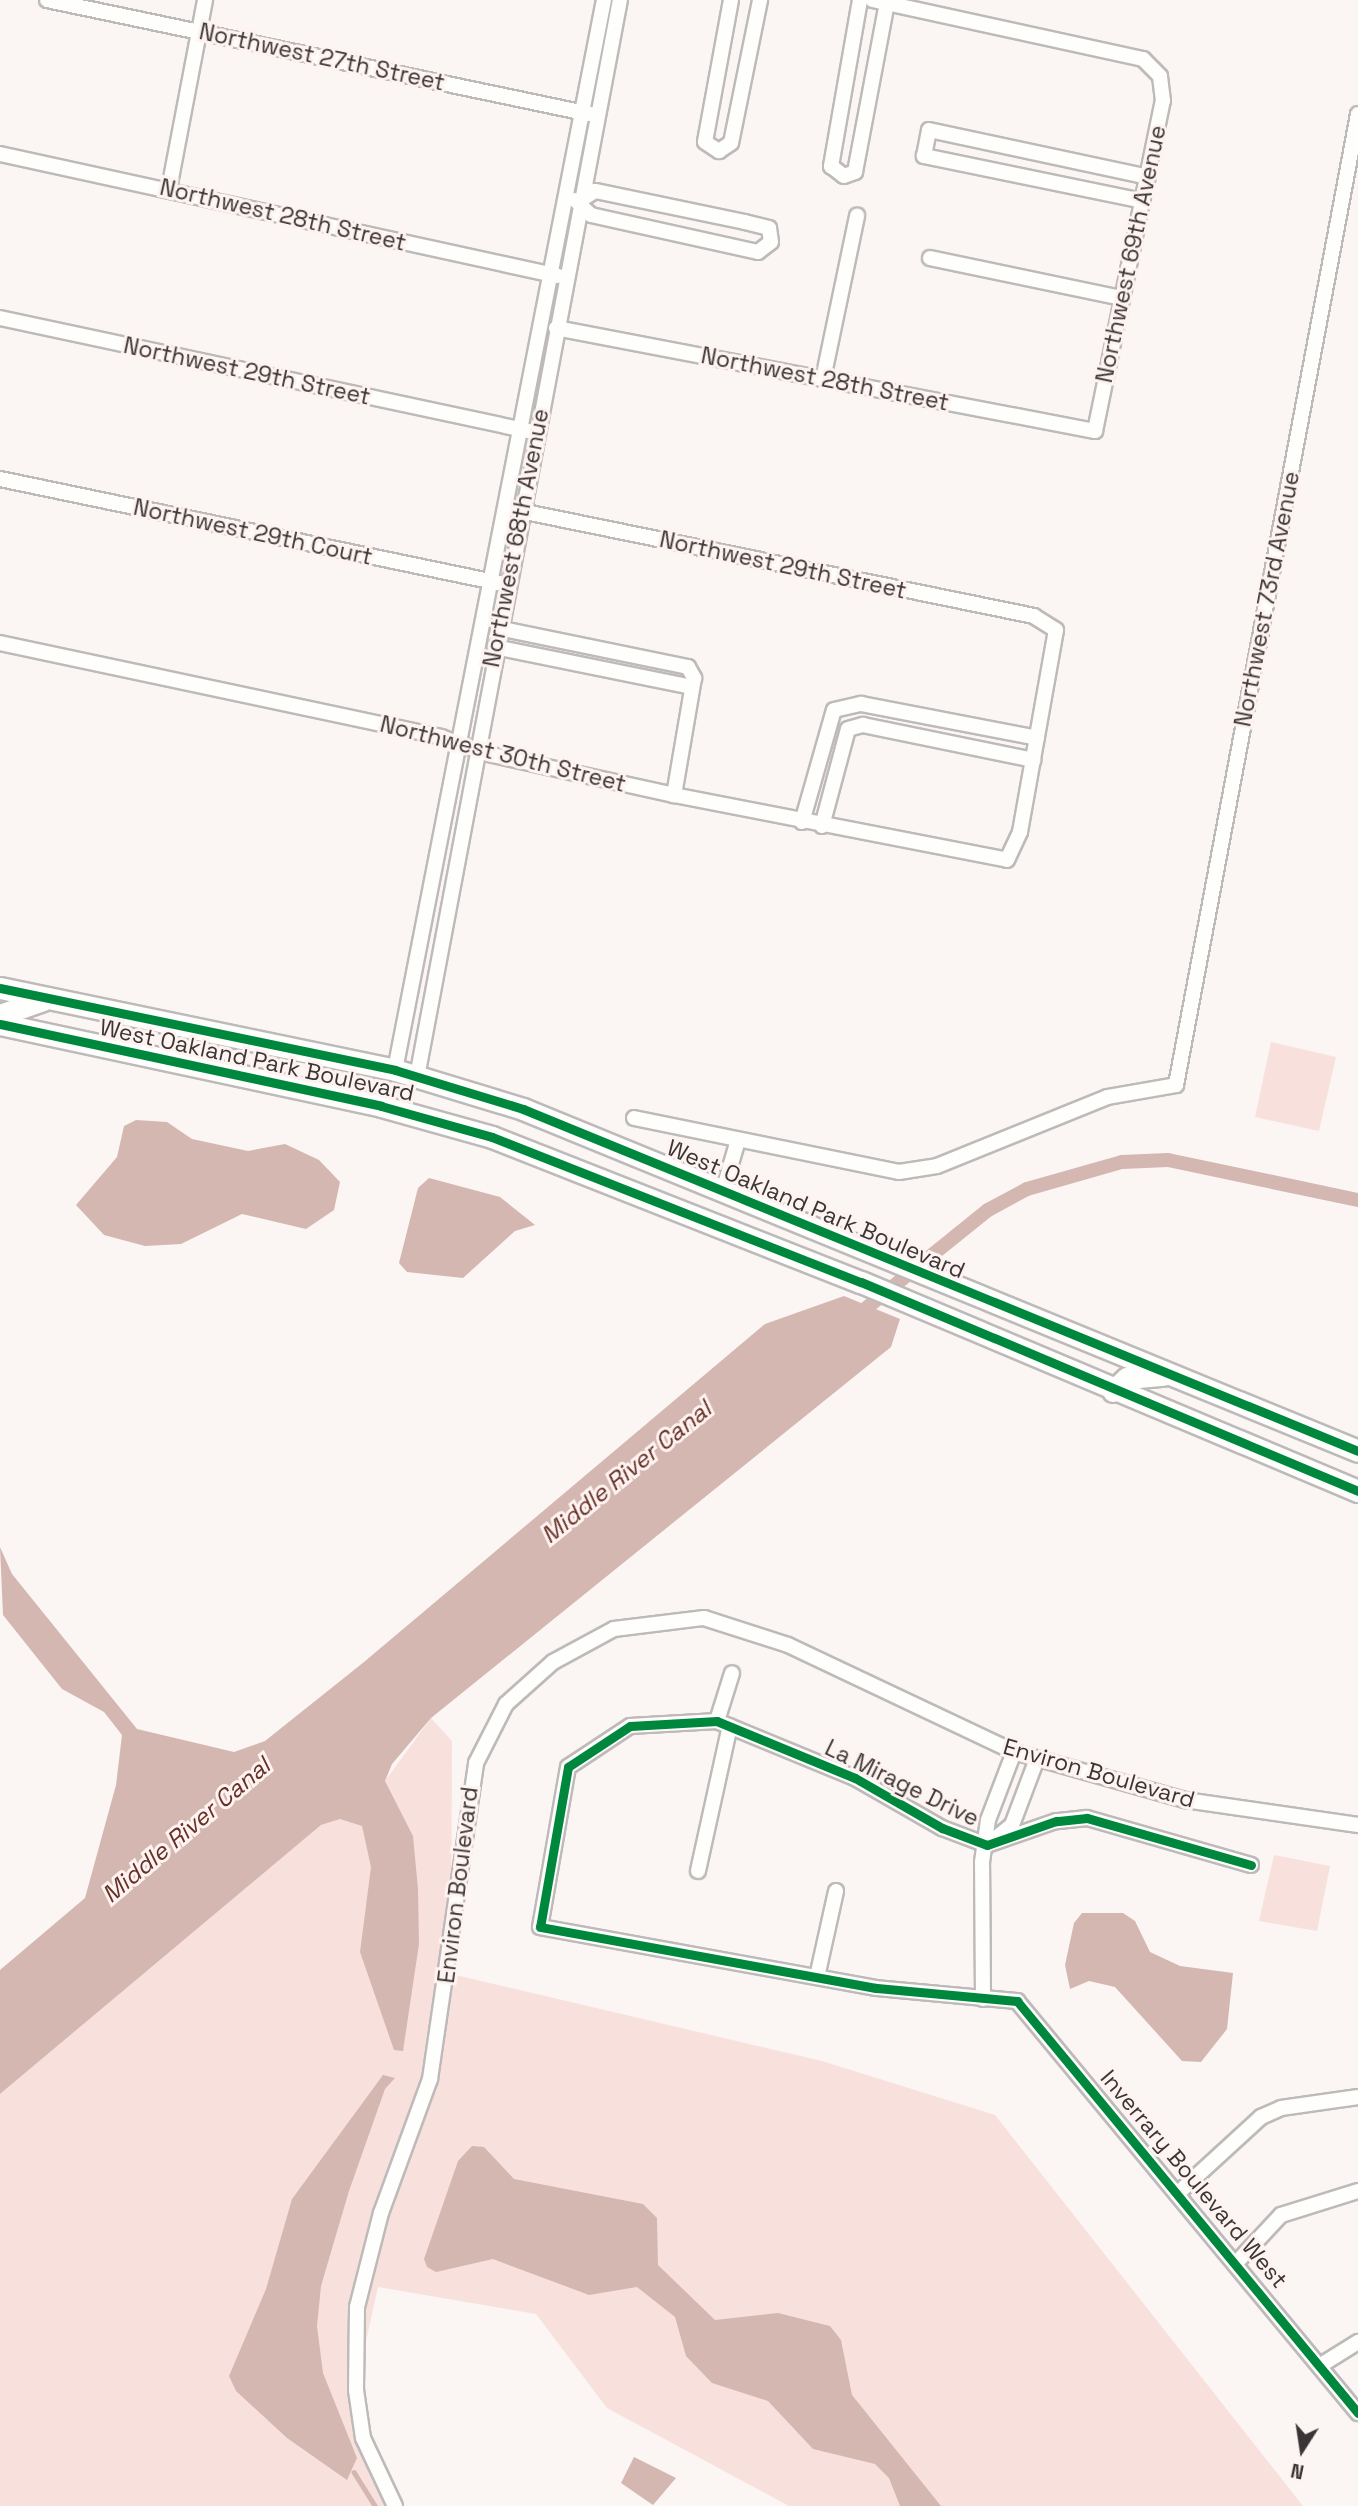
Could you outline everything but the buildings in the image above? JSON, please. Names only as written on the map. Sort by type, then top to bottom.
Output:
[{"type":"main road","name":"West Oakland Park Boulevard","points":[[0,988],[395,1070],[546,1118],[884,1259],[1358,1451]]},
{"type":"main road","points":[[0,1015],[49,999]]},
{"type":"main road","name":"West Oakland Park Boulevard","points":[[0,1024],[445,1122],[861,1282],[1113,1391],[1358,1491]]},
{"type":"main road","points":[[1113,1391],[1127,1378],[1172,1376]]},
{"type":"street","name":"Northwest 27th Street","points":[[47,0],[589,114]]},
{"type":"street","points":[[169,189],[205,0]]},
{"type":"street","name":"Northwest 68th Avenue","points":[[395,1070],[460,745],[499,583],[521,511],[529,430],[551,275],[573,199],[589,114],[604,0]]},
{"type":"street","name":"Northwest 68th Avenue","points":[[589,114],[620,0]]},
{"type":"street","points":[[731,0],[705,142],[719,151],[732,143],[760,0]]},
{"type":"street","points":[[860,0],[831,166],[844,176],[855,172],[887,3],[872,0]]},
{"type":"street","name":"Northwest 69th Avenue","points":[[887,3],[1143,59],[1160,76],[1163,101],[1095,431]]},
{"type":"street","points":[[848,65],[874,70]]},
{"type":"street","name":"Northwest 73rd Avenue","points":[[738,1140],[899,1172],[922,1171],[1108,1097],[1176,1085],[1358,114]]},
{"type":"street","points":[[839,117],[864,122]]},
{"type":"street","points":[[1143,201],[924,156],[929,130],[1148,177]]},
{"type":"street","name":"Northwest 28th Street","points":[[0,154],[566,278]]},
{"type":"street","points":[[595,191],[745,222],[769,228],[771,242],[758,252],[591,215],[573,199],[595,191]]},
{"type":"street","name":"Northwest 68th Avenue","points":[[417,1077],[498,628],[506,508],[556,328],[566,278],[573,199]]},
{"type":"street","points":[[823,379],[856,216]]},
{"type":"street","points":[[930,258],[1122,298]]},
{"type":"street","name":"Northwest 29th Street","points":[[0,318],[529,430]]},
{"type":"street","name":"Northwest 28th Street","points":[[556,328],[1095,431]]},
{"type":"street","name":"Northwest 29th Court","points":[[0,479],[499,583]]},
{"type":"street","name":"Northwest 29th Street","points":[[506,508],[1034,616],[1056,630],[1037,738]]},
{"type":"street","points":[[498,628],[688,667],[692,687],[674,794]]},
{"type":"street","name":"Northwest 30th Street","points":[[0,643],[802,822],[1007,860],[1020,832],[1033,760]]},
{"type":"street","points":[[495,647],[692,687]]},
{"type":"street","points":[[802,822],[834,710],[861,704],[1037,738],[1033,760],[863,725],[848,729],[822,826]]},
{"type":"street","points":[[634,1118],[738,1140],[723,1191]]},
{"type":"street","name":"Environ Boulevard","points":[[395,2506],[363,2438],[356,2390],[357,2307],[381,2213],[430,2079],[452,1956],[466,1794],[481,1747],[506,1704],[553,1662],[614,1629],[705,1618],[788,1645],[1013,1752],[1185,1800],[1358,1825]]},
{"type":"street","points":[[698,1871],[732,1673]]},
{"type":"street","name":"La Mirage Drive","points":[[1013,1752],[988,1820],[987,1844],[982,1862],[983,1999],[817,1977],[540,1927],[568,1767],[630,1726],[724,1723],[855,1778],[942,1828],[987,1844],[1056,1821],[1087,1818],[1251,1865]]},
{"type":"street","name":"La Mirage Drive","points":[[987,1844],[1012,1825],[1037,1759]]},
{"type":"street","points":[[817,1977],[836,1891]]},
{"type":"street","name":"Inverrary Boulevard West","points":[[983,1999],[1017,2001],[1177,2194],[1238,2261],[1358,2413]]},
{"type":"street","name":"Inverrary Boulevard West","points":[[1177,2194],[1261,2118],[1281,2108],[1358,2097]]},
{"type":"street","name":"Inverrary Boulevard West","points":[[1238,2261],[1281,2215],[1358,2191]]},
{"type":"street","points":[[1321,2365],[1358,2342]]},
{"type":"shaded area","points":[[1271,1042],[1336,1057],[1319,1131],[1255,1117]]},
{"type":"shaded area","points":[[431,1718],[452,1741],[451,1974],[822,2061],[995,2115],[1303,2506],[789,2506],[607,2408],[536,2314],[378,2287],[363,2354],[372,2480],[394,2506],[0,2506],[0,2094],[321,1825],[340,1819],[385,1781]]},
{"type":"shaded area","points":[[1274,1855],[1330,1866],[1317,1931],[1259,1921]]},
{"type":"water","points":[[136,1120],[167,1122],[192,1139],[248,1151],[285,1144],[319,1160],[340,1182],[334,1210],[306,1229],[242,1214],[181,1244],[145,1246],[104,1235],[76,1205],[117,1157],[124,1126]]},
{"type":"water","points":[[429,1178],[500,1197],[535,1225],[515,1231],[463,1278],[407,1272],[399,1263],[418,1188]]},
{"type":"water","points":[[844,1296],[900,1319],[891,1347],[431,1718],[392,1764],[385,1781],[413,1836],[418,1889],[419,1944],[403,2051],[394,2050],[360,1952],[371,1867],[362,1826],[340,1819],[321,1825],[0,2094],[0,1970],[85,1898],[116,1785],[122,1735],[104,1712],[62,1689],[3,1615],[0,1547],[12,1574],[137,1729],[234,1752],[265,1741],[364,1662],[765,1324]]},
{"type":"water","points":[[1082,1913],[1123,1913],[1135,1921],[1150,1952],[1180,1966],[1233,1973],[1227,2029],[1201,2062],[1182,2061],[1115,1987],[1089,1981],[1070,1989],[1065,1965],[1074,1923]]},
{"type":"water","points":[[383,2075],[395,2078],[385,2089],[349,2191],[321,2286],[317,2326],[323,2373],[357,2458],[347,2480],[287,2438],[236,2391],[229,2376],[266,2289],[292,2199]]},
{"type":"water","points":[[472,2146],[484,2147],[514,2179],[643,2204],[657,2218],[658,2265],[715,2320],[778,2313],[830,2326],[841,2340],[852,2395],[941,2506],[900,2506],[889,2478],[875,2464],[813,2449],[768,2401],[712,2383],[686,2356],[675,2317],[637,2287],[589,2295],[493,2259],[436,2272],[427,2267],[424,2259],[458,2161]]},
{"type":"water","points":[[634,2457],[676,2478],[653,2505],[621,2483]]},
{"type":"waterway","name":"Middle River Canal","points":[[854,1318],[988,1210],[1027,1189],[1122,1162],[1168,1160],[1358,1200]]},
{"type":"waterway","points":[[354,2472],[375,2506]]},
{"type":"cycle path","points":[[0,988],[395,1070],[523,1109],[1358,1451]]},
{"type":"cycle path","points":[[0,1024],[381,1106],[492,1137],[861,1282],[1358,1491]]},
{"type":"cycle path","points":[[1251,1865],[1087,1818],[1056,1821],[987,1845],[942,1828],[855,1778],[717,1721],[630,1726],[568,1767],[540,1927],[876,1988],[1017,2001],[1358,2413]]}]
